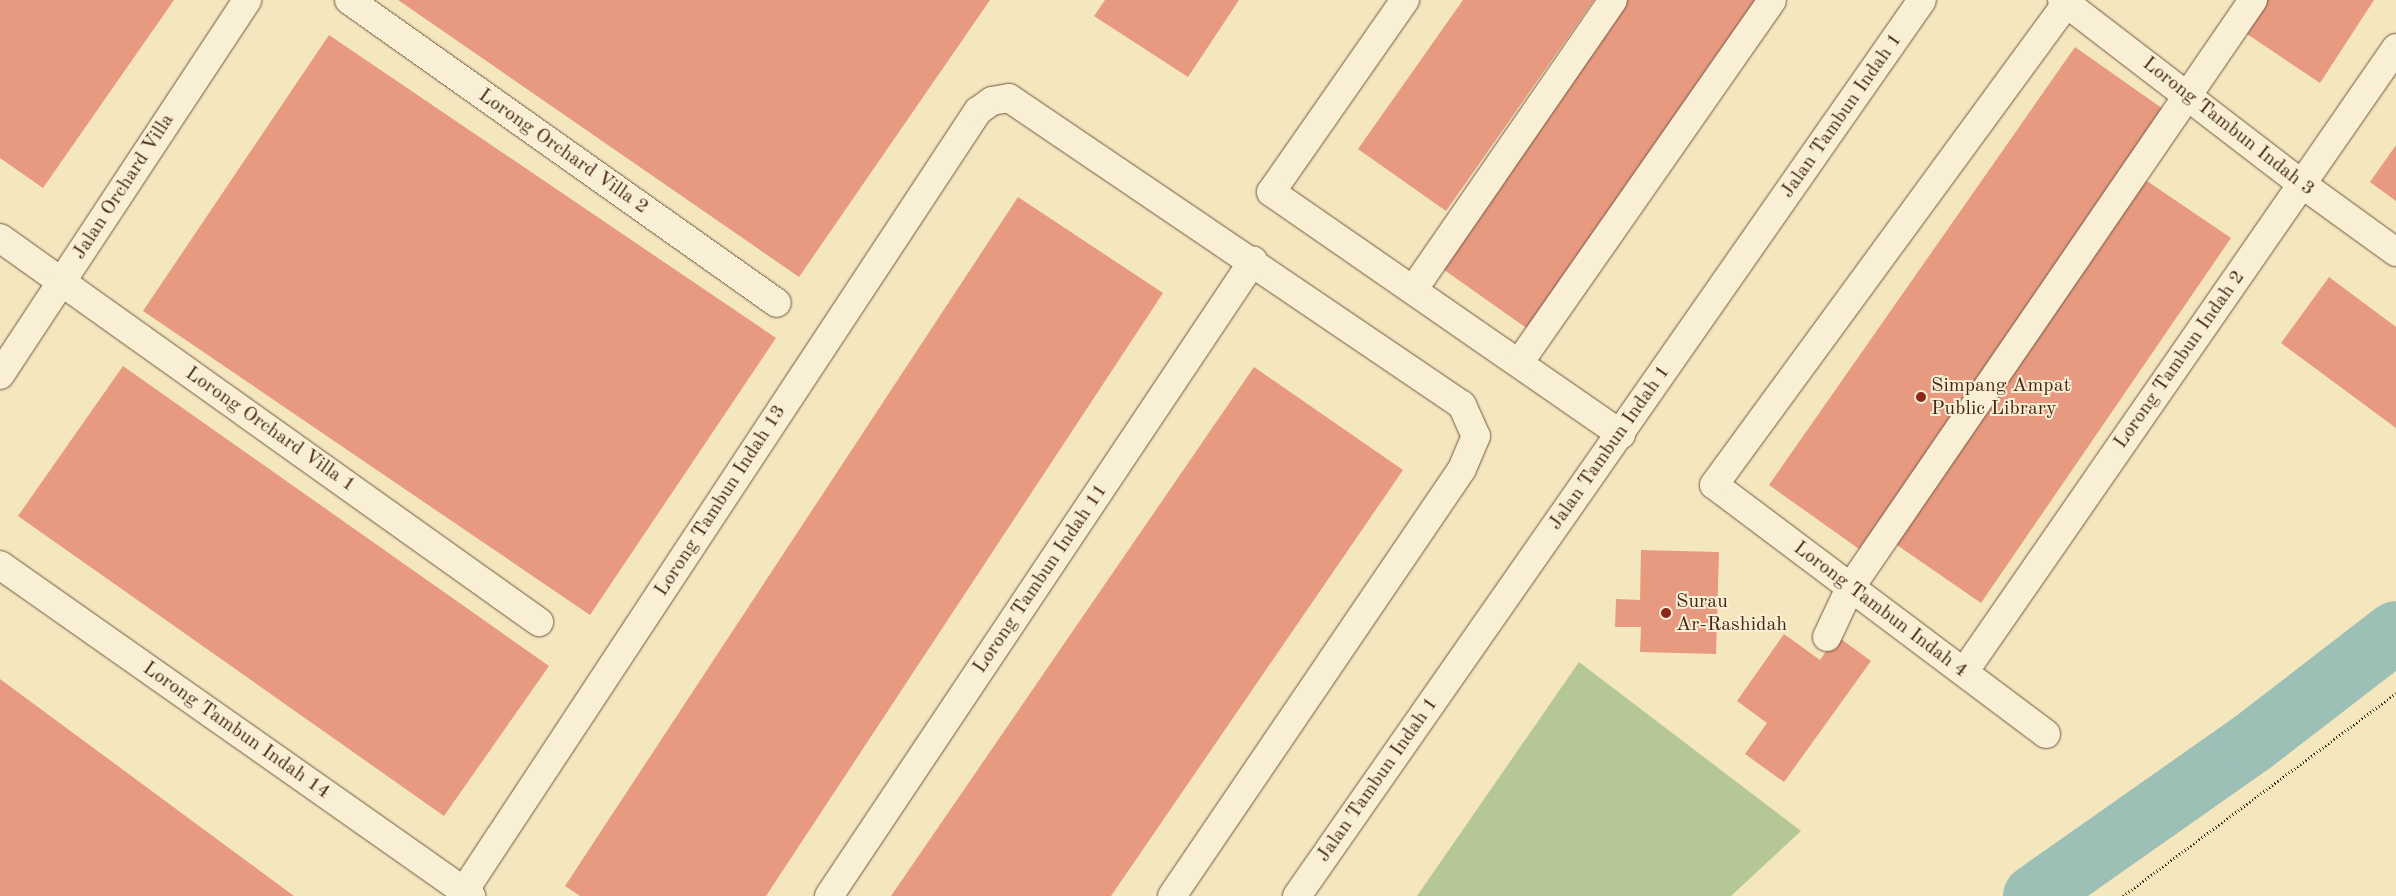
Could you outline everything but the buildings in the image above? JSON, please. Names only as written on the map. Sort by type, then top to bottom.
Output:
[{"type":"street","name":"Jalan Orchard Villa","points":[[0,375],[247,0]]},
{"type":"street","name":"Lorong Orchard Villa 2","points":[[349,0],[777,303]]},
{"type":"street","points":[[1405,0],[1271,192],[1621,434]]},
{"type":"street","points":[[1413,290],[1613,0]]},
{"type":"street","points":[[1519,363],[1772,0]]},
{"type":"street","name":"Jalan Tambun Indah 1","points":[[1298,896],[1922,0]]},
{"type":"street","points":[[1827,638],[1850,588],[2253,0]]},
{"type":"street","name":"Lorong Tambun Indah 3","points":[[2066,1],[2302,184],[2396,252]]},
{"type":"street","name":"Lorong Tambun Indah 4","points":[[2046,734],[1714,485],[2066,1]]},
{"type":"street","name":"Lorong Tambun Indah 2","points":[[1964,672],[2395,52]]},
{"type":"street","name":"Lorong Tambun Indah 13","points":[[468,894],[978,111],[992,101],[1009,98],[1253,261]]},
{"type":"street","name":"Lorong Orchard Villa 1","points":[[0,238],[539,622]]},
{"type":"street","points":[[1172,896],[1462,469],[1476,436],[1462,405],[1253,261]]},
{"type":"street","name":"Lorong Tambun Indah 11","points":[[829,896],[1253,261]]},
{"type":"street","name":"Lorong Tambun Indah 14","points":[[0,565],[468,894]]},
{"type":"path","points":[[2123,896],[2396,693]]},
{"type":"green space","points":[[1579,662],[1801,831],[1731,896],[1417,896]]},
{"type":"waterway","points":[[2034,896],[2253,742],[2396,632]]},
{"type":"place","name":"Simpang Ampat Public Library","points":[[1921,397]]},
{"type":"place","name":"Surau Ar-Rashidah","points":[[1666,613]]}]
